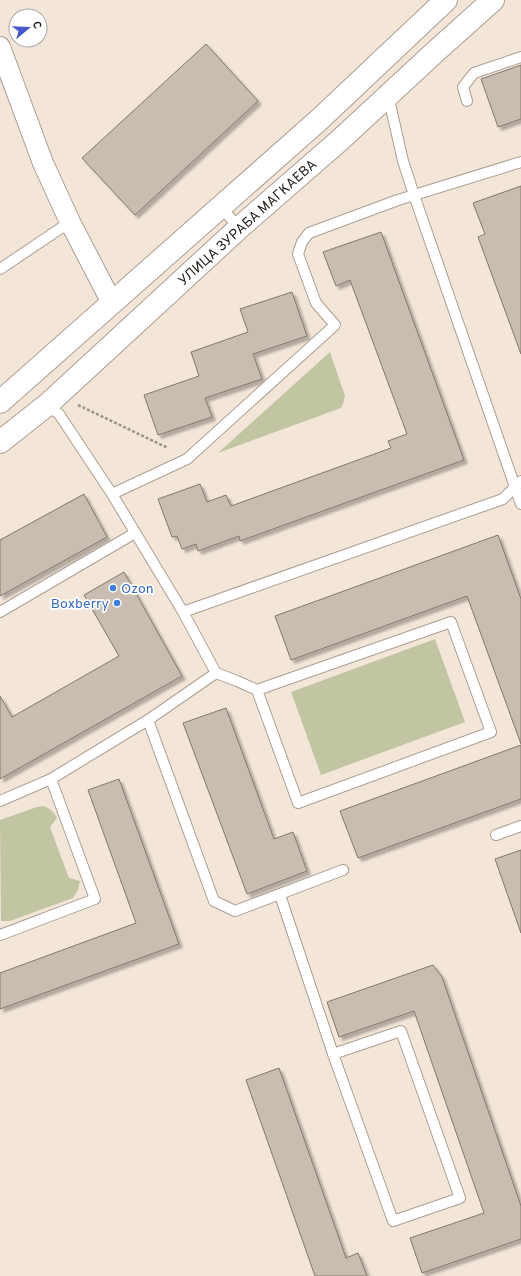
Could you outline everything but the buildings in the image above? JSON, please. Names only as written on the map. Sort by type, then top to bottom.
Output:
[{"type":"main road","name":"УЛИЦА ЗУРАБА МАГКАЕВА","points":[[0,402],[320,119],[446,0]]},
{"type":"main road","name":"УЛИЦА ЗУРАБА МАГКАЕВА","points":[[0,442],[47,405],[239,228],[340,140],[493,0]]},
{"type":"street","points":[[0,47],[43,164],[70,222],[112,303]]},
{"type":"lane","points":[[467,101],[463,87],[474,73],[521,57]]},
{"type":"lane","points":[[388,95],[403,161],[414,196],[518,484],[521,504]]},
{"type":"lane","points":[[112,494],[187,459],[335,325],[316,303],[298,254],[302,242],[310,233],[398,200],[521,162]]},
{"type":"lane","points":[[221,207],[239,228]]},
{"type":"lane","points":[[0,269],[70,222]]},
{"type":"lane","points":[[47,405],[60,414],[112,494],[183,612],[216,673],[257,690],[451,622],[491,732],[298,803],[257,690]]},
{"type":"lane","points":[[183,612],[503,499],[518,484]]},
{"type":"lane","points":[[0,612],[135,533]]},
{"type":"lane","points":[[0,801],[51,779],[148,720],[216,673]]},
{"type":"lane","points":[[148,720],[214,901],[235,912],[343,870]]},
{"type":"lane","points":[[0,935],[95,899],[51,779]]},
{"type":"lane","points":[[496,835],[521,826]]},
{"type":"lane","points":[[280,895],[333,1054],[393,1221],[460,1198],[401,1031],[333,1054]]},
{"type":"path","points":[[77,404],[168,448]]},
{"type":"green space","points":[[330,352],[345,396],[341,408],[218,453]]},
{"type":"green space","points":[[435,639],[465,722],[321,775],[291,692]]},
{"type":"green space","points":[[44,806],[49,808],[57,818],[50,827],[69,878],[80,881],[78,890],[73,898],[10,921],[1,921],[0,820]]},
{"type":"place","name":"Ozon","points":[[113,588]]},
{"type":"place","name":"Boxberry","points":[[117,603]]}]
